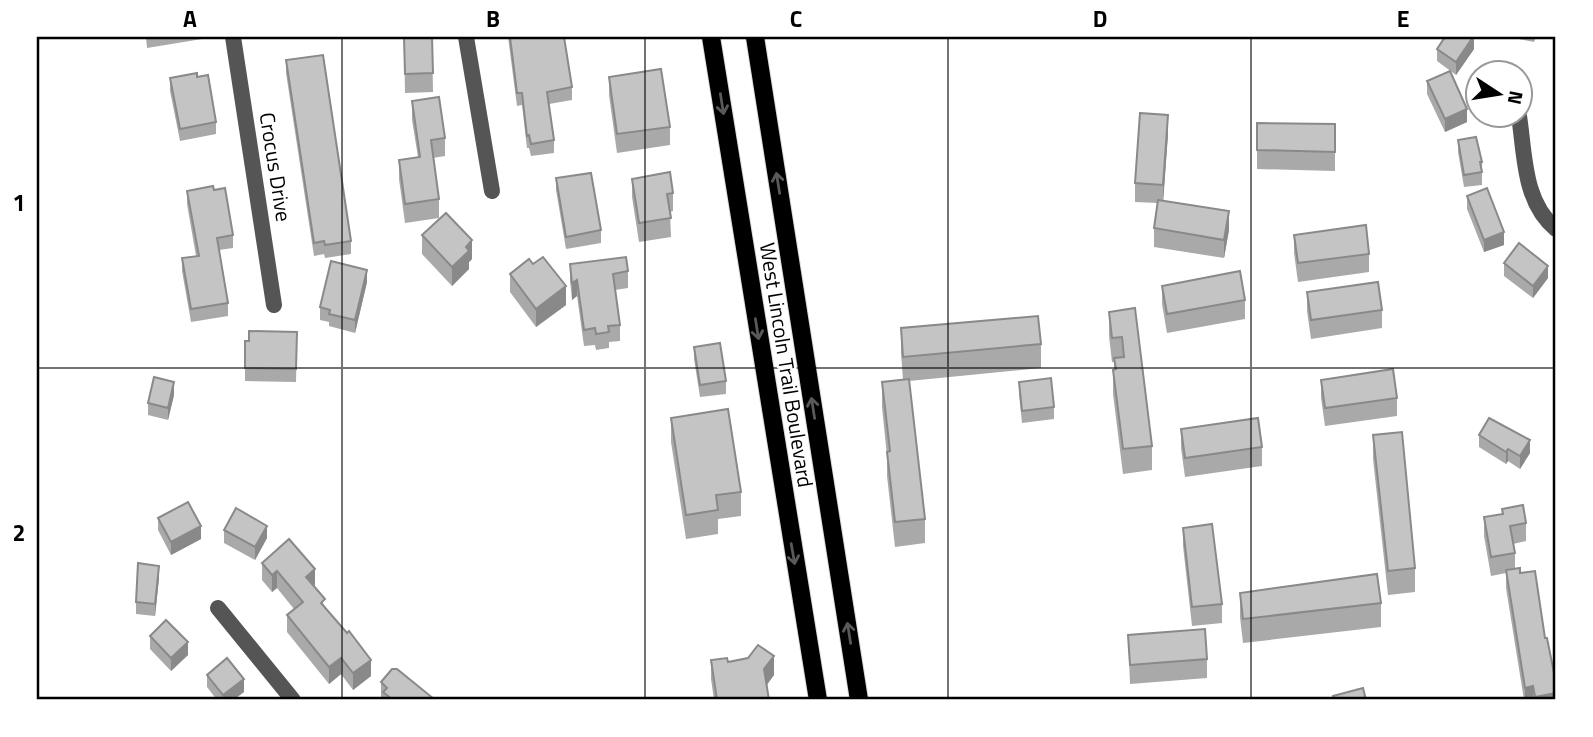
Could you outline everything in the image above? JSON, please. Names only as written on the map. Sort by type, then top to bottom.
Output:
[{"type":"main road","name":"West Lincoln Trail Boulevard","points":[[711,37],[818,700]]},
{"type":"main road","name":"West Lincoln Trail Boulevard","points":[[755,37],[859,700]]},
{"type":"street","name":"Crocus Drive","points":[[233,37],[274,305]]},
{"type":"street","points":[[466,37],[492,191]]},
{"type":"street","points":[[1521,130],[1530,189],[1543,217],[1556,229]]},
{"type":"street","points":[[218,608],[293,700]]},
{"type":"building","points":[[404,37],[432,37],[433,73],[405,74]]},
{"type":"building","points":[[510,37],[564,37],[572,87],[547,92],[554,140],[531,144],[529,135],[527,136],[522,93],[517,93]]},
{"type":"building","points":[[1445,37],[1473,37],[1456,62],[1437,49]]},
{"type":"building","points":[[323,55],[351,241],[325,245],[324,241],[314,243],[286,60]]},
{"type":"building","points":[[661,69],[670,127],[617,134],[609,77]]},
{"type":"building","points":[[1450,71],[1464,102],[1464,110],[1445,119],[1427,81]]},
{"type":"building","points":[[197,73],[197,77],[208,75],[216,122],[180,129],[170,78]]},
{"type":"building","points":[[439,97],[445,138],[431,140],[439,199],[405,204],[399,160],[420,157],[412,101]]},
{"type":"building","points":[[1140,113],[1168,115],[1163,185],[1135,183]]},
{"type":"building","points":[[1257,123],[1335,124],[1335,152],[1257,150]]},
{"type":"building","points":[[1476,137],[1482,172],[1464,175],[1458,140]]},
{"type":"building","points":[[670,172],[673,193],[667,194],[671,218],[639,223],[632,179]]},
{"type":"building","points":[[591,173],[601,230],[566,237],[556,178]]},
{"type":"building","points":[[213,186],[214,190],[225,188],[233,235],[217,238],[228,303],[191,309],[182,258],[199,256],[187,191]]},
{"type":"building","points":[[1487,188],[1504,232],[1484,240],[1467,196]]},
{"type":"building","points":[[1158,200],[1229,211],[1224,240],[1154,228]]},
{"type":"building","points":[[446,213],[472,240],[466,247],[469,251],[452,267],[422,235]]},
{"type":"building","points":[[1366,225],[1369,254],[1298,263],[1294,235]]},
{"type":"building","points":[[1519,243],[1548,266],[1533,286],[1504,263]]},
{"type":"building","points":[[543,257],[566,286],[536,309],[510,274],[529,259],[533,264]]},
{"type":"building","points":[[626,257],[628,271],[613,274],[620,325],[608,326],[609,332],[596,334],[595,328],[584,330],[577,280],[572,283],[570,264]]},
{"type":"building","points":[[331,261],[367,270],[355,320],[329,314],[330,310],[320,307]]},
{"type":"building","points":[[1240,271],[1245,300],[1167,314],[1162,286]]},
{"type":"building","points":[[1378,282],[1382,310],[1311,320],[1307,292]]},
{"type":"building","points":[[1135,308],[1152,446],[1123,449],[1113,370],[1116,369],[1114,358],[1124,357],[1122,337],[1112,338],[1109,312]]},
{"type":"building","points":[[1038,316],[1041,344],[903,357],[901,328]]},
{"type":"building","points":[[249,331],[297,332],[296,369],[245,368],[245,341],[249,341]]},
{"type":"building","points":[[720,343],[726,381],[700,385],[694,347]]},
{"type":"building","points":[[1393,369],[1397,398],[1325,408],[1321,380]]},
{"type":"building","points":[[154,377],[174,382],[168,408],[148,403]]},
{"type":"building","points":[[1051,378],[1054,407],[1022,411],[1019,382]]},
{"type":"building","points":[[909,379],[925,519],[895,522],[882,382]]},
{"type":"building","points":[[728,409],[741,492],[716,495],[718,510],[686,515],[671,418]]},
{"type":"building","points":[[1258,418],[1262,447],[1185,458],[1181,429]]},
{"type":"building","points":[[1489,418],[1530,440],[1520,456],[1508,449],[1506,452],[1479,435]]},
{"type":"building","points":[[1402,432],[1415,568],[1388,571],[1373,435]]},
{"type":"building","points":[[188,502],[201,526],[171,542],[158,518]]},
{"type":"building","points":[[1523,505],[1526,523],[1510,526],[1515,553],[1491,557],[1484,517],[1503,514],[1502,509]]},
{"type":"building","points":[[236,508],[267,526],[255,547],[224,530]]},
{"type":"building","points":[[1212,524],[1222,604],[1192,607],[1183,528]]},
{"type":"building","points":[[289,539],[315,569],[306,577],[325,599],[321,603],[347,633],[349,631],[371,660],[353,673],[341,658],[329,667],[287,615],[303,602],[277,571],[272,575],[262,563]]},
{"type":"building","points":[[138,563],[159,566],[155,604],[136,602]]},
{"type":"building","points":[[1520,568],[1520,573],[1535,571],[1545,638],[1556,677],[1556,693],[1535,697],[1533,686],[1525,688],[1506,570]]},
{"type":"building","points":[[1377,574],[1381,603],[1243,619],[1240,593]]},
{"type":"building","points":[[166,620],[188,642],[171,658],[150,636]]},
{"type":"building","points":[[1205,629],[1207,659],[1130,665],[1128,635]]},
{"type":"building","points":[[758,645],[774,656],[764,669],[769,700],[717,700],[711,660],[727,658],[728,662],[748,658]]},
{"type":"building","points":[[227,658],[244,679],[223,695],[207,675]]},
{"type":"building","points":[[392,669],[397,669],[434,699],[393,700],[383,692],[387,688],[381,682]]},
{"type":"building","points":[[1363,688],[1366,700],[1334,700],[1333,696]]}]
